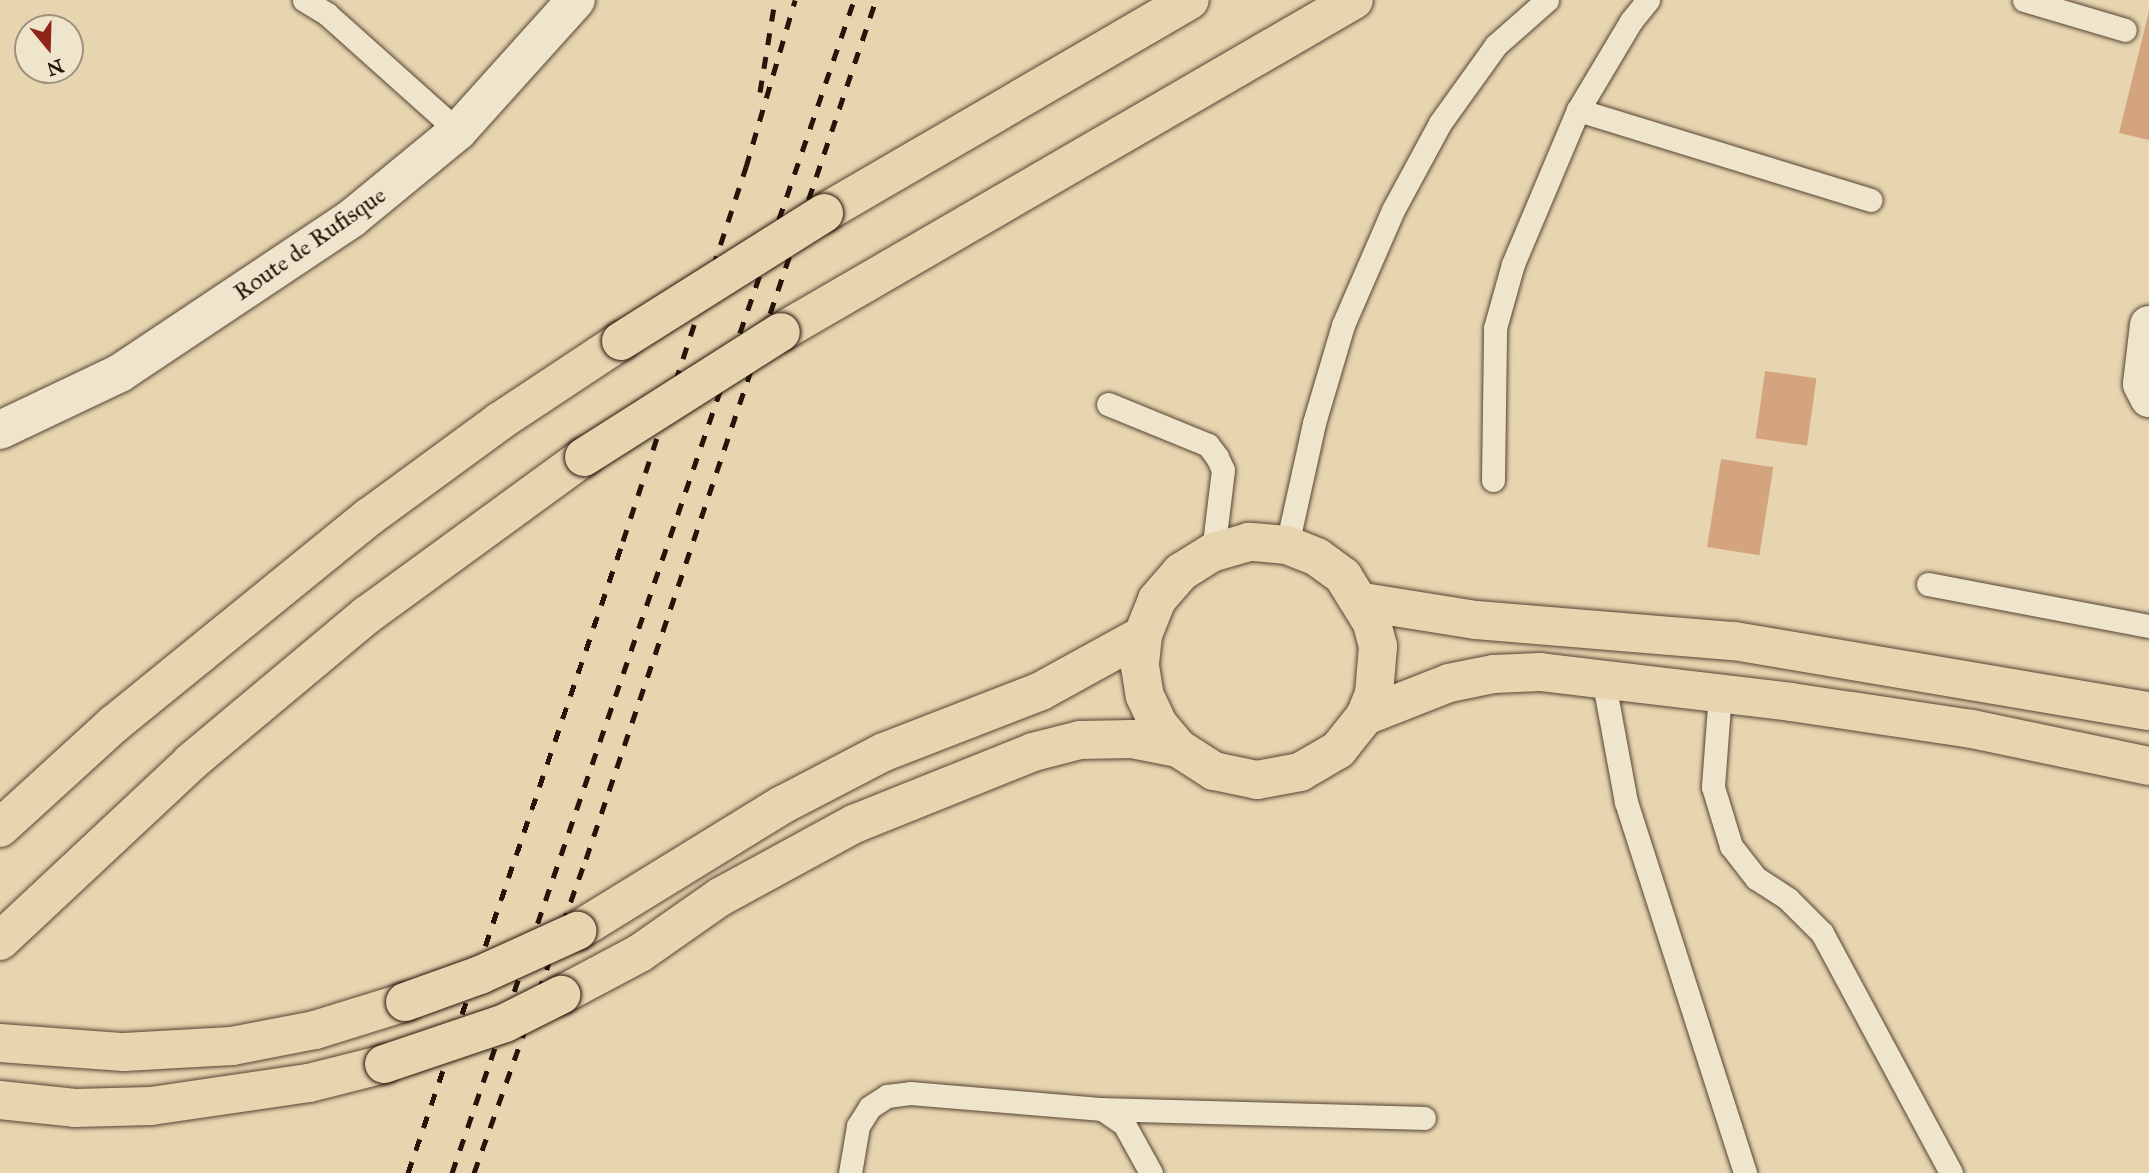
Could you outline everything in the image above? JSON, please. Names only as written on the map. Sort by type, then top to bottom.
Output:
[{"type":"highway","points":[[0,828],[114,724],[369,517],[500,421],[824,213],[1190,0]]},
{"type":"highway","points":[[0,941],[191,762],[366,615],[584,457],[781,332],[1353,0]]},
{"type":"highway","points":[[1249,542],[1287,545],[1317,557],[1343,576],[1363,602],[1378,646],[1374,694],[1365,716],[1338,750],[1300,772],[1257,780],[1214,771],[1178,748],[1158,724],[1145,696],[1140,666],[1143,635],[1157,600],[1181,572],[1213,552],[1249,542]]},
{"type":"highway","points":[[1363,602],[1476,620],[1734,640],[2149,711]]},
{"type":"highway","points":[[0,1043],[124,1052],[232,1045],[315,1030],[405,1002],[480,975],[577,931],[712,847],[839,775],[897,747],[1041,691],[1143,635]]},
{"type":"highway","points":[[1365,716],[1449,683],[1494,674],[1603,678],[1972,729],[2149,766]]},
{"type":"highway","points":[[0,1100],[75,1108],[151,1106],[309,1083],[384,1064],[505,1023],[562,995],[640,953],[783,861],[855,824],[973,773],[1080,740],[1132,739],[1178,748]]},
{"type":"main road","name":"Route de Rufisque","points":[[0,430],[120,373],[352,218],[458,131],[576,0]]},
{"type":"main road","points":[[2149,325],[2142,384],[2149,398]]},
{"type":"lane","points":[[304,0],[327,15],[458,131]]},
{"type":"lane","points":[[1287,545],[1314,423],[1343,325],[1393,210],[1440,123],[1496,45],[1547,0]]},
{"type":"lane","points":[[1493,480],[1495,328],[1513,264],[1578,110],[1631,21],[1648,0]]},
{"type":"lane","points":[[2024,0],[2125,30]]},
{"type":"lane","points":[[1578,110],[1870,200]]},
{"type":"lane","points":[[1108,404],[1208,445],[1217,457],[1223,470],[1213,552]]},
{"type":"lane","points":[[1928,584],[2149,626]]},
{"type":"lane","points":[[1603,678],[1626,802],[1745,1173]]},
{"type":"lane","points":[[1720,693],[1713,787],[1731,846],[1756,878],[1788,899],[1822,933],[1951,1173]]},
{"type":"lane","points":[[850,1173],[859,1126],[870,1107],[887,1097],[924,1093],[1102,1109],[1424,1118]]},
{"type":"lane","points":[[1102,1109],[1124,1124],[1151,1173]]},
{"type":"building","points":[[2149,11],[2149,140],[2119,133]]},
{"type":"building","points":[[1765,371],[1816,378],[1807,446],[1756,438]]},
{"type":"building","points":[[1721,459],[1773,467],[1759,555],[1707,547]]},
{"type":"railway","points":[[760,92],[775,0]]},
{"type":"railway","points":[[408,1173],[623,541],[746,167],[795,0]]},
{"type":"railway","points":[[452,1173],[854,0]]},
{"type":"railway","points":[[474,1173],[586,859],[876,0]]}]
